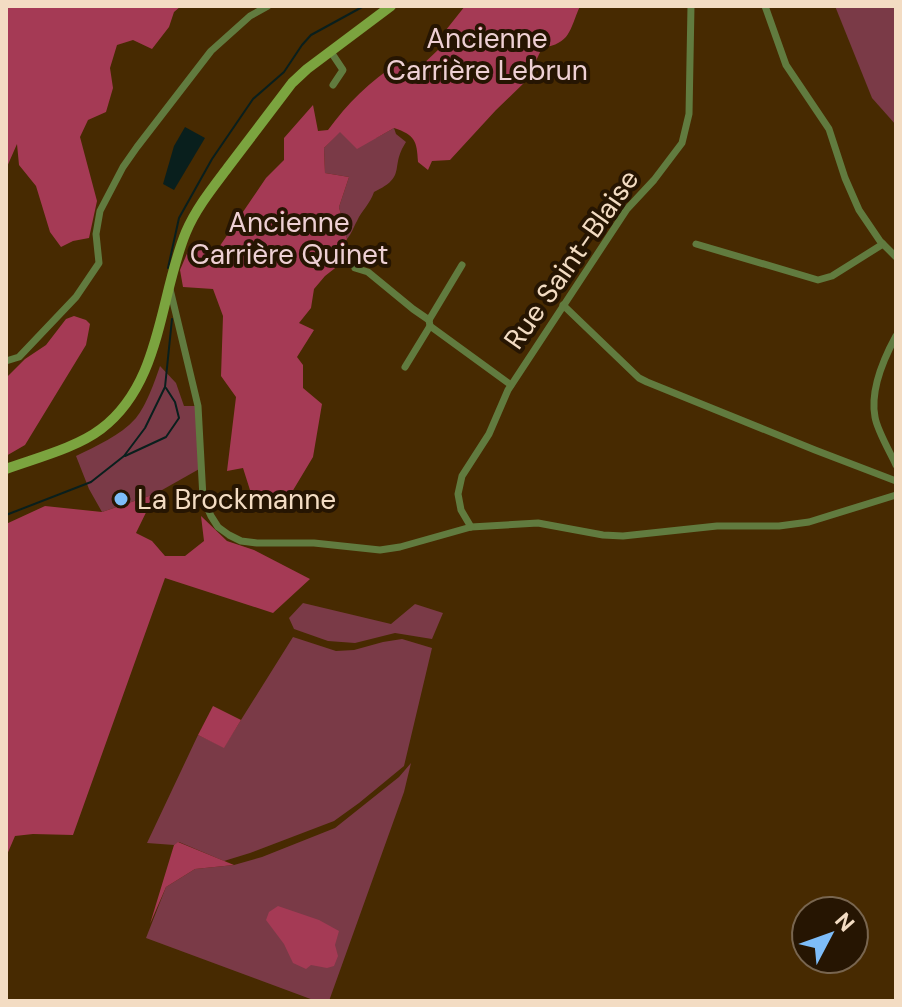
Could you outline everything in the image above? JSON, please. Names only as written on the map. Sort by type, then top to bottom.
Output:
[{"type":"main road","points":[[6,469],[77,443],[100,430],[125,407],[140,384],[150,359],[186,231],[208,193],[292,83],[391,6]]},
{"type":"street","points":[[6,361],[19,357],[76,297],[99,263],[96,234],[100,211],[137,147],[211,51],[250,16],[268,6]]},
{"type":"street","name":"Rue Saint-Blaise","points":[[471,527],[461,510],[458,494],[462,476],[489,434],[511,385],[627,209],[682,143],[689,114],[691,6]]},
{"type":"street","points":[[765,6],[786,65],[829,129],[859,210],[896,257]]},
{"type":"street","points":[[331,52],[343,70],[333,85]]},
{"type":"street","points":[[696,244],[818,280],[832,276],[883,244]]},
{"type":"street","points":[[405,367],[462,265]]},
{"type":"street","points":[[355,268],[368,272],[511,385]]},
{"type":"street","points":[[169,287],[198,406],[203,498],[218,527],[241,541],[314,543],[380,550],[471,527],[538,523],[623,536],[717,526],[779,526],[809,522],[896,495]]},
{"type":"street","points":[[563,305],[639,378],[896,481]]},
{"type":"street","points":[[896,336],[875,385],[875,417],[896,465]]},
{"type":"shaded area","points":[[835,6],[896,6],[896,125],[872,98]]},
{"type":"shaded area","points":[[394,128],[406,142],[395,176],[374,192],[347,239],[339,207],[349,177],[325,173],[324,148],[340,131],[376,138]]},
{"type":"shaded area","points":[[160,366],[176,383],[184,406],[198,406],[201,468],[155,494],[102,512],[76,456],[115,435],[136,418],[147,400]]},
{"type":"shaded area","points":[[303,603],[391,624],[415,604],[443,613],[432,639],[395,633],[355,643],[328,641],[294,629],[289,618]]},
{"type":"shaded area","points":[[293,637],[336,651],[402,639],[432,648],[404,766],[334,821],[224,861],[179,842],[174,845],[147,843],[198,735],[224,747]]},
{"type":"shaded area","points":[[411,763],[404,792],[329,1001],[316,1001],[146,938],[166,887],[195,869],[234,865],[262,857],[335,828],[399,777]]},
{"type":"green space","points":[[6,6],[181,6],[174,12],[169,27],[152,49],[133,40],[117,45],[110,68],[113,88],[106,112],[88,120],[80,137],[97,201],[89,238],[61,247],[50,232],[36,186],[19,165],[17,144],[6,169]]},
{"type":"green space","name":"Ancienne Carrière Quinet","points":[[465,6],[580,6],[564,39],[542,48],[527,80],[450,160],[432,161],[428,170],[418,162],[414,140],[394,128],[357,149],[340,132],[324,148],[325,173],[349,177],[339,207],[347,239],[340,252],[339,265],[314,289],[311,308],[299,323],[314,330],[297,357],[303,365],[303,388],[322,404],[313,457],[283,507],[274,503],[256,509],[243,468],[227,471],[236,397],[221,376],[223,316],[213,289],[183,287],[180,270],[191,244],[213,256],[266,178],[284,160],[284,138],[313,105],[318,131],[328,130],[360,94],[398,63],[420,67],[439,49],[442,35]]},
{"type":"green space","points":[[74,316],[90,324],[86,345],[25,445],[6,456],[6,378],[25,359],[46,345],[66,319]]},
{"type":"green space","points":[[155,494],[136,533],[152,541],[165,556],[185,556],[204,541],[201,516],[227,541],[254,550],[310,579],[273,613],[165,578],[73,835],[15,836],[6,857],[6,524],[45,506],[102,512]]},
{"type":"green space","points":[[213,706],[241,720],[224,748],[198,735]]},
{"type":"green space","points":[[178,842],[234,865],[195,869],[166,887],[150,924],[174,845]]},
{"type":"green space","points":[[278,906],[319,920],[339,931],[335,945],[338,956],[334,966],[311,965],[306,969],[293,963],[284,944],[266,920],[269,912]]},
{"type":"water","points":[[185,127],[205,138],[174,190],[163,184],[174,146]]},
{"type":"waterway","points":[[168,268],[179,218],[212,159],[253,99],[284,72],[311,35],[364,6]]},
{"type":"waterway","points":[[6,515],[91,482],[124,456],[145,428],[165,387],[172,319]]},
{"type":"waterway","points":[[125,456],[166,437],[179,418],[175,402],[166,388]]},
{"type":"place","name":"La Brockmanne","points":[[121,499]]},
{"type":"park label","name":"Ancienne Carrière Lebrun","points":[[487,54]]}]
